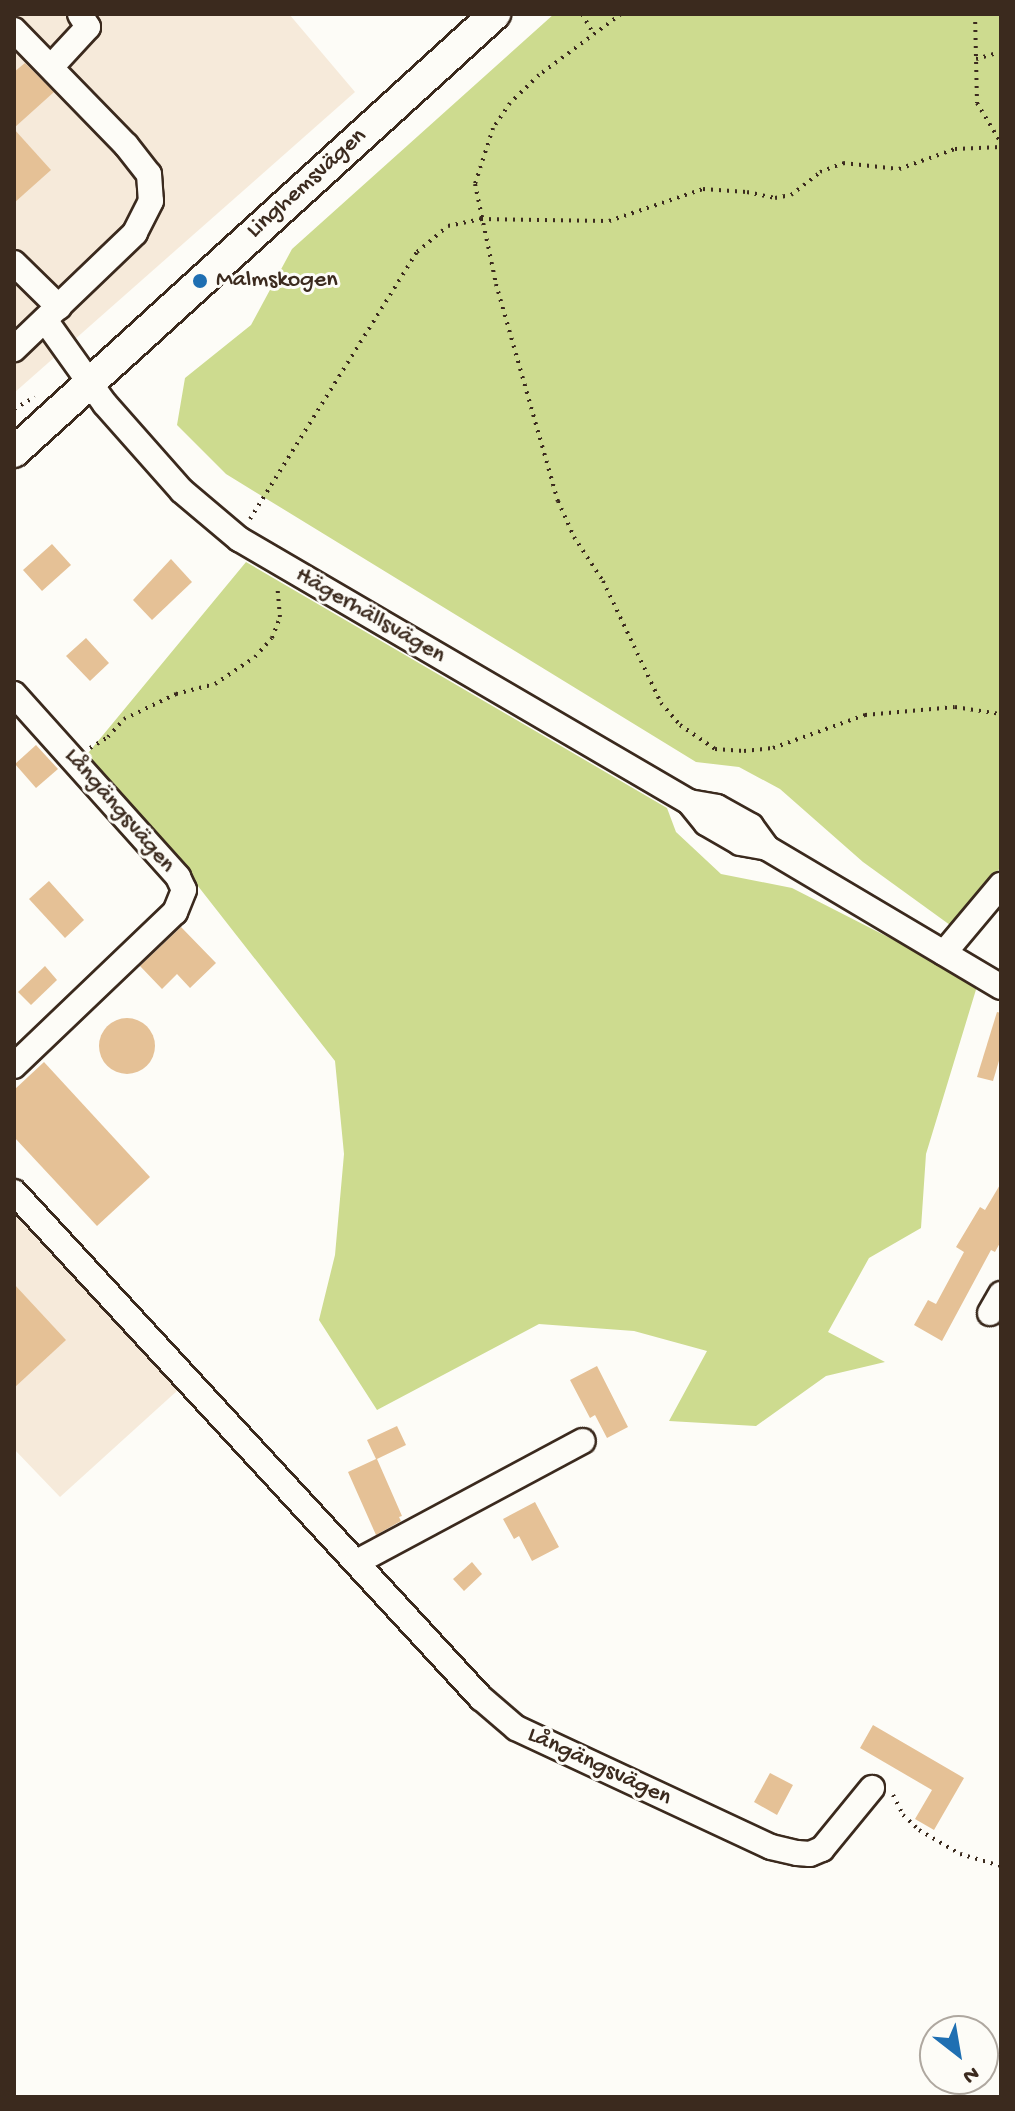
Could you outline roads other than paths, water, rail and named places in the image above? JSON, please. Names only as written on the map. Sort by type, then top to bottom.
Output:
[{"type":"main road","name":"Linghemsvägen","points":[[14,452],[495,14]]},
{"type":"street","points":[[52,66],[88,27],[80,14]]},
{"type":"street","points":[[14,30],[52,66],[149,174],[151,201],[135,233],[14,349]]},
{"type":"street","name":"Hägerhällsvägen","points":[[14,263],[52,313],[88,384],[182,491],[239,539],[689,802],[717,807],[751,826],[767,848],[1001,987]]},
{"type":"street","name":"Långängsvägen","points":[[14,694],[178,877],[184,890],[175,912],[14,1066]]},
{"type":"street","points":[[944,953],[1001,885]]},
{"type":"street","name":"Långängsvägen","points":[[14,1192],[481,1698],[516,1728],[771,1847],[810,1854],[830,1841],[872,1788]]},
{"type":"street","points":[[357,1562],[583,1441]]},
{"type":"place","name":"Malmskogen","points":[[200,281]]}]
